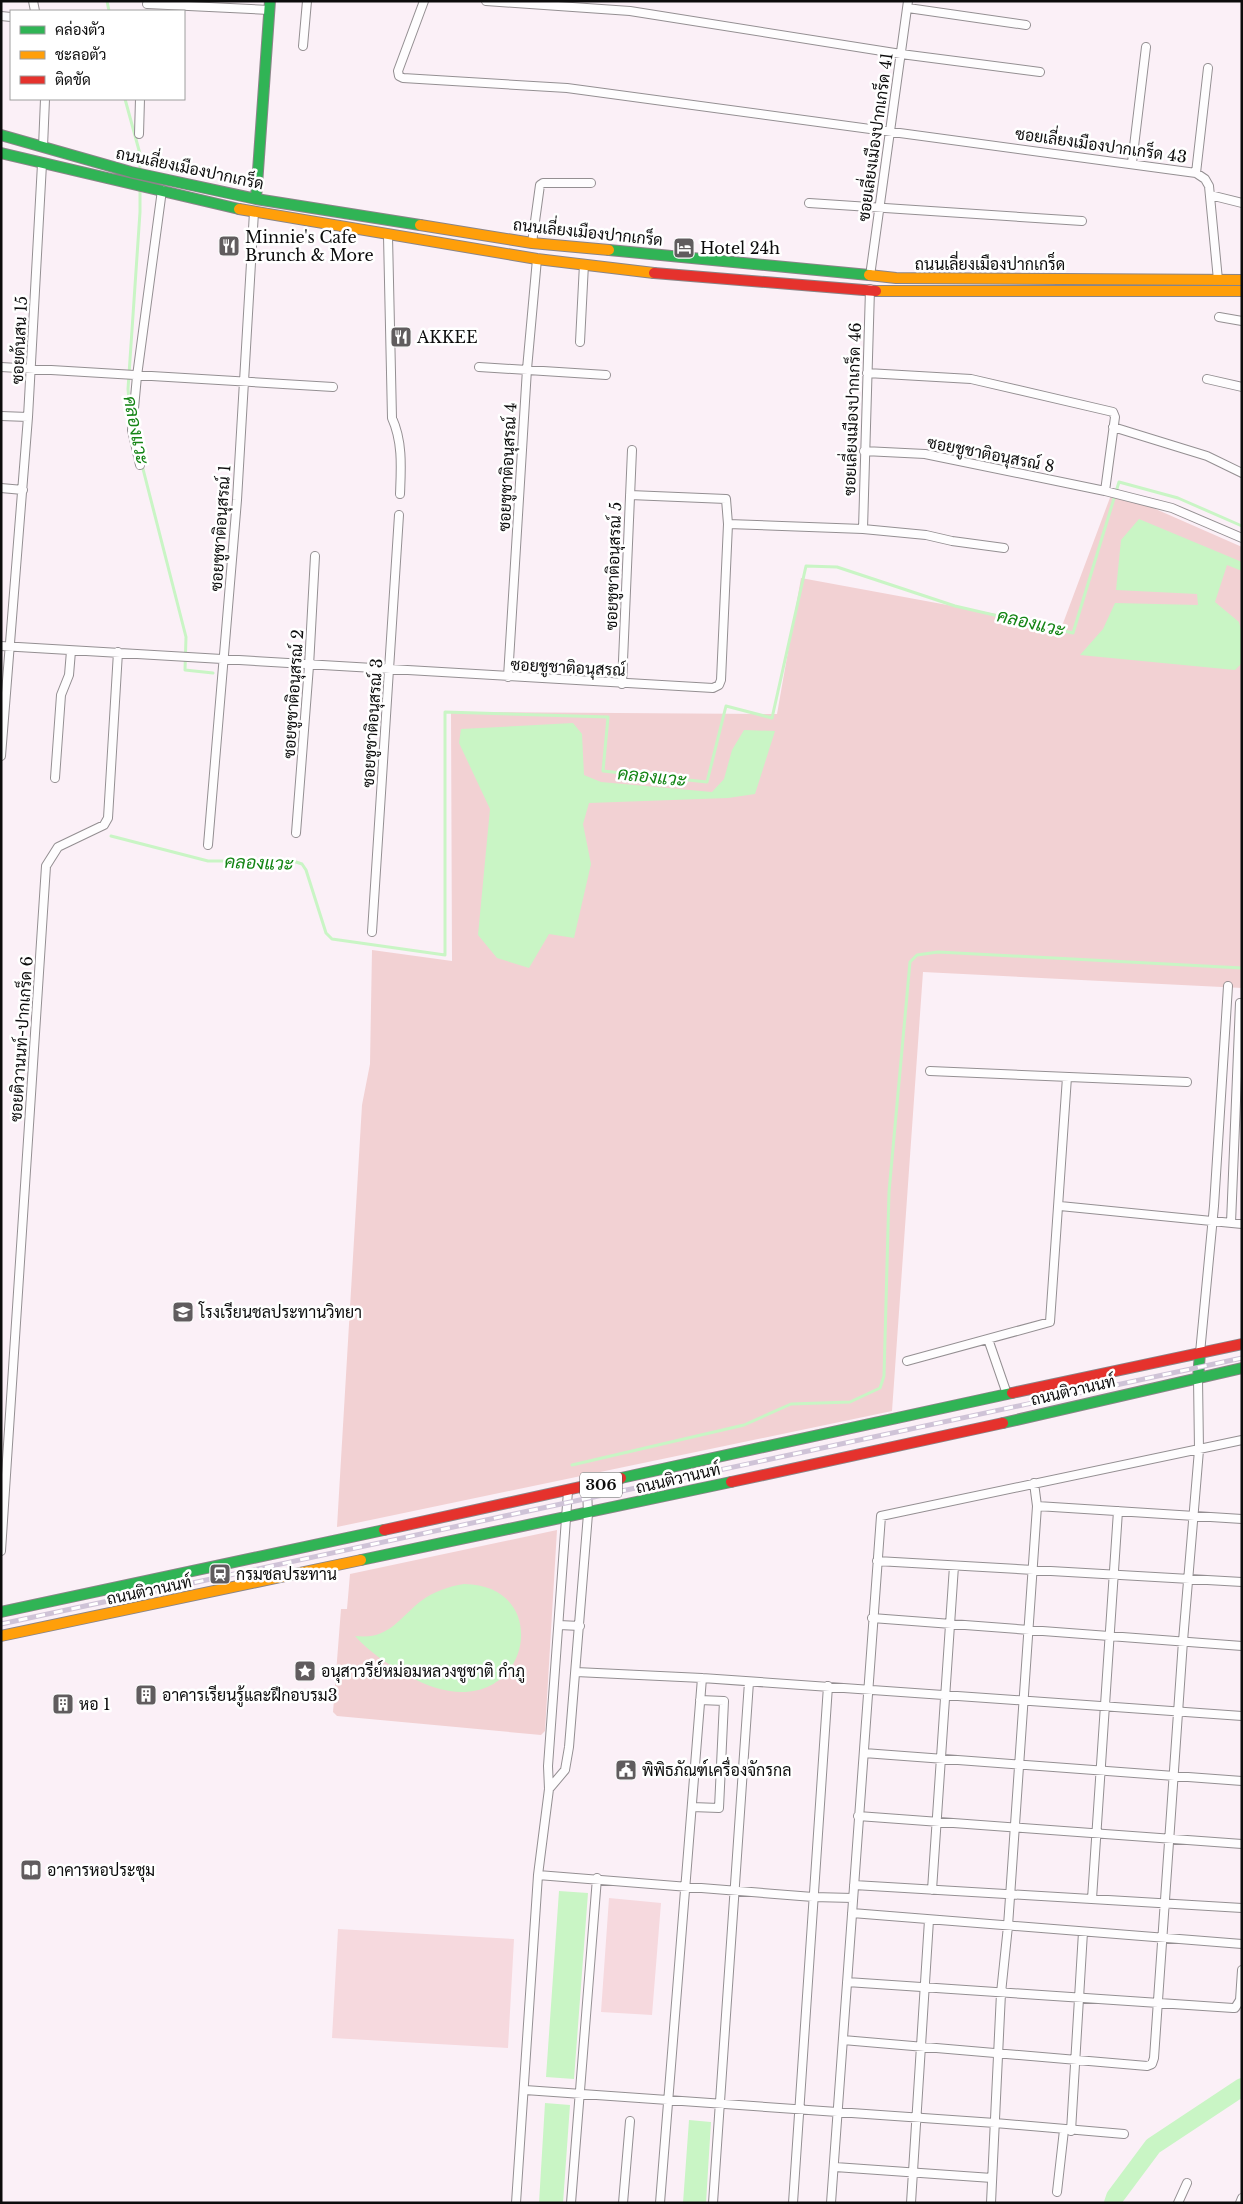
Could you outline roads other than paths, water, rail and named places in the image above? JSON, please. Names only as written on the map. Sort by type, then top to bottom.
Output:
[{"type":"main road","points":[[256,199],[270,6]]},
{"type":"main road","name":"ถนนเลี่ยงเมืองปากเกร็ด","points":[[1,135],[131,172],[162,177],[256,199],[532,243],[896,278],[1242,280]]},
{"type":"main road","name":"ถนนเลี่ยงเมืองปากเกร็ด","points":[[1,153],[130,185],[254,212],[388,236],[537,259],[665,274],[895,292],[1242,291]]},
{"type":"main road","name":"ถนนติวานนท์","points":[[1,1612],[587,1488],[1007,1394],[1242,1344]]},
{"type":"main road","points":[[1198,1378],[1200,1353]]},
{"type":"main road","name":"ถนนติวานนท์","points":[[1,1636],[588,1514],[1242,1368]]},
{"type":"street","points":[[303,46],[307,1]]},
{"type":"street","name":"ซอยเลี่ยงเมืองปากเกร็ด 43","points":[[424,1],[398,71],[399,76],[403,78],[567,88],[1196,173],[1207,181],[1210,195],[1218,280]]},
{"type":"street","points":[[486,1],[630,11],[901,54],[1040,72]]},
{"type":"street","points":[[147,5],[270,6]]},
{"type":"street","points":[[908,5],[1026,25]]},
{"type":"street","name":"ซอยเลี่ยงเมืองปากเกร็ด 41","points":[[870,276],[878,208],[908,5]]},
{"type":"street","points":[[1132,163],[1146,46]]},
{"type":"street","points":[[1196,173],[1208,68]]},
{"type":"street","points":[[43,147],[45,100]]},
{"type":"street","points":[[139,134],[140,100]]},
{"type":"street","name":"ซอยต้นสน 15","points":[[1,756],[5,647],[23,490],[42,164]]},
{"type":"street","points":[[532,243],[540,185],[543,183],[591,183]]},
{"type":"street","points":[[140,465],[132,430],[135,376],[160,190]]},
{"type":"street","points":[[1210,195],[1242,203]]},
{"type":"street","points":[[809,203],[1082,221]]},
{"type":"street","name":"ซอยชูชาติอนุสรณ์ 1","points":[[208,845],[237,500],[254,212]]},
{"type":"street","points":[[388,236],[392,418],[398,433],[401,466],[400,494]]},
{"type":"street","name":"ซอยชูชาติอนุสรณ์ 4","points":[[508,677],[527,368],[537,259]]},
{"type":"street","points":[[580,342],[584,264]]},
{"type":"street","name":"ซอยเลี่ยงเมืองปากเกร็ด 46","points":[[863,529],[870,290]]},
{"type":"street","points":[[1219,316],[1242,321]]},
{"type":"street","points":[[1,367],[333,387]]},
{"type":"street","points":[[479,367],[527,368],[606,375]]},
{"type":"street","points":[[867,373],[971,379],[1109,411],[1115,417],[1108,492]]},
{"type":"street","points":[[1207,379],[1242,387]]},
{"type":"street","points":[[1,416],[28,417]]},
{"type":"street","points":[[1114,428],[1207,456],[1242,473]]},
{"type":"street","name":"ซอยชูชาติอนุสรณ์ 5","points":[[622,684],[632,450]]},
{"type":"street","name":"ซอยชูชาติอนุสรณ์ 8","points":[[864,450],[925,454],[1108,492],[1172,508],[1242,538]]},
{"type":"street","points":[[1,488],[23,490]]},
{"type":"street","points":[[630,495],[726,499],[728,524],[863,529],[926,535],[952,541],[1004,548]]},
{"type":"street","name":"ซอยชูชาติอนุสรณ์ 3","points":[[372,932],[399,515]]},
{"type":"street","name":"ซอยชูชาติอนุสรณ์","points":[[5,647],[118,652],[309,666],[713,688],[719,685],[721,680],[728,524]]},
{"type":"street","name":"ซอยชูชาติอนุสรณ์ 2","points":[[296,833],[309,666],[315,556]]},
{"type":"street","points":[[55,778],[61,695],[70,675],[71,651]]},
{"type":"street","name":"ซอยติวานนท์-ปากเกร็ด 6","points":[[1,1551],[46,866],[58,847],[106,822],[118,652]]},
{"type":"street","points":[[1200,1353],[1212,1220],[1228,986]]},
{"type":"street","points":[[1231,1223],[1240,1040],[1240,1003]]},
{"type":"street","points":[[930,1071],[1188,1082]]},
{"type":"street","points":[[907,1361],[1050,1322],[1068,1077]]},
{"type":"street","points":[[1060,1206],[1242,1224]]},
{"type":"street","points":[[988,1339],[1007,1394]]},
{"type":"street","points":[[843,2040],[1076,2061],[1147,2066],[1152,2064],[1154,2058],[1183,1641],[1199,1450],[1198,1378]]},
{"type":"street","points":[[831,2203],[872,1618],[881,1516],[1242,1440]]},
{"type":"street","points":[[990,2203],[1001,1993],[1008,1926],[1037,1506],[1034,1484]]},
{"type":"street","points":[[549,1789],[564,1770],[580,1626],[588,1514],[587,1488]]},
{"type":"street","points":[[516,2203],[538,1874],[549,1789],[548,1766],[568,1517],[568,1491]]},
{"type":"street","points":[[1037,1506],[1242,1519]]},
{"type":"street","points":[[1092,1899],[1108,1636],[1118,1511]]},
{"type":"street","points":[[877,1561],[1242,1582]]},
{"type":"street","points":[[932,1890],[954,1566]]},
{"type":"street","points":[[872,1618],[1242,1646]]},
{"type":"street","points":[[559,1625],[580,1626]]},
{"type":"street","points":[[576,1672],[828,1686],[1242,1716]]},
{"type":"street","points":[[660,2203],[687,1885],[702,1678]]},
{"type":"street","points":[[713,2203],[750,1682]]},
{"type":"street","points":[[792,2203],[828,1686]]},
{"type":"street","points":[[692,1807],[719,1808],[724,1701],[700,1700]]},
{"type":"street","points":[[864,1753],[1242,1781]]},
{"type":"street","points":[[858,1816],[1242,1844]]},
{"type":"street","points":[[538,1874],[853,1898]]},
{"type":"street","points":[[571,2203],[597,1878]]},
{"type":"street","points":[[854,1885],[1242,1908]]},
{"type":"street","points":[[852,1914],[1242,1944]]},
{"type":"street","points":[[911,2203],[929,1920]]},
{"type":"street","points":[[1057,2192],[1076,2061],[1081,1998],[1083,1932]]},
{"type":"street","points":[[847,1982],[1236,2008],[1240,2000],[1242,1970]]},
{"type":"street","points":[[525,2090],[995,2123],[1067,2131],[1124,2134]]},
{"type":"street","points":[[623,2203],[630,2121]]},
{"type":"street","points":[[835,2166],[992,2178]]},
{"type":"street","points":[[1178,2203],[1186,2182]]},
{"type":"street","points":[[1240,2203],[1242,2198]]},
{"type":"waterway","name":"คลองแวะ","points":[[107,1],[109,10]]},
{"type":"waterway","name":"คลองแวะ","points":[[125,100],[140,154],[140,212],[128,389],[130,413]]},
{"type":"waterway","name":"คลองแวะ","points":[[142,465],[186,637],[185,670],[213,673]]},
{"type":"waterway","name":"คลองแวะ","points":[[111,836],[208,861],[293,861],[302,864],[306,870],[326,933],[332,939],[445,955],[445,712],[608,717],[603,771],[707,782],[726,706],[772,718],[806,566],[837,567],[955,606],[1073,633],[1119,482],[1178,498],[1242,526]]},
{"type":"waterway","points":[[572,1465],[744,1425],[791,1404],[850,1402],[880,1388],[884,1376],[889,1192],[910,962],[917,955],[938,952],[1242,968]]},
{"type":"waterway","points":[[1113,2203],[1115,2197],[1153,2146],[1242,2087]]},
{"type":"railway","points":[[1,1624],[1242,1358]]},
{"type":"place","name":"Minnie's Cafe Brunch & More","points":[[229,246]]},
{"type":"place","name":"Hotel 24h","points":[[684,248]]},
{"type":"place","name":"AKKEE","points":[[401,337]]},
{"type":"place","name":"โรงเรียนชลประทานวิทยา","points":[[183,1312]]},
{"type":"place","name":"กรมชลประทาน","points":[[220,1574]]},
{"type":"place","name":"อนุสาวรีย์หม่อมหลวงชูชาติ กำภู","points":[[305,1671]]},
{"type":"place","name":"อาคารเรียนรู้และฝึกอบรม3","points":[[146,1695]]},
{"type":"place","name":"หอ 1","points":[[63,1704]]},
{"type":"place","name":"พิพิธภัณฑ์เครื่องจักรกล","points":[[626,1770]]},
{"type":"place","name":"อาคารหอประชุม","points":[[31,1870]]}]
